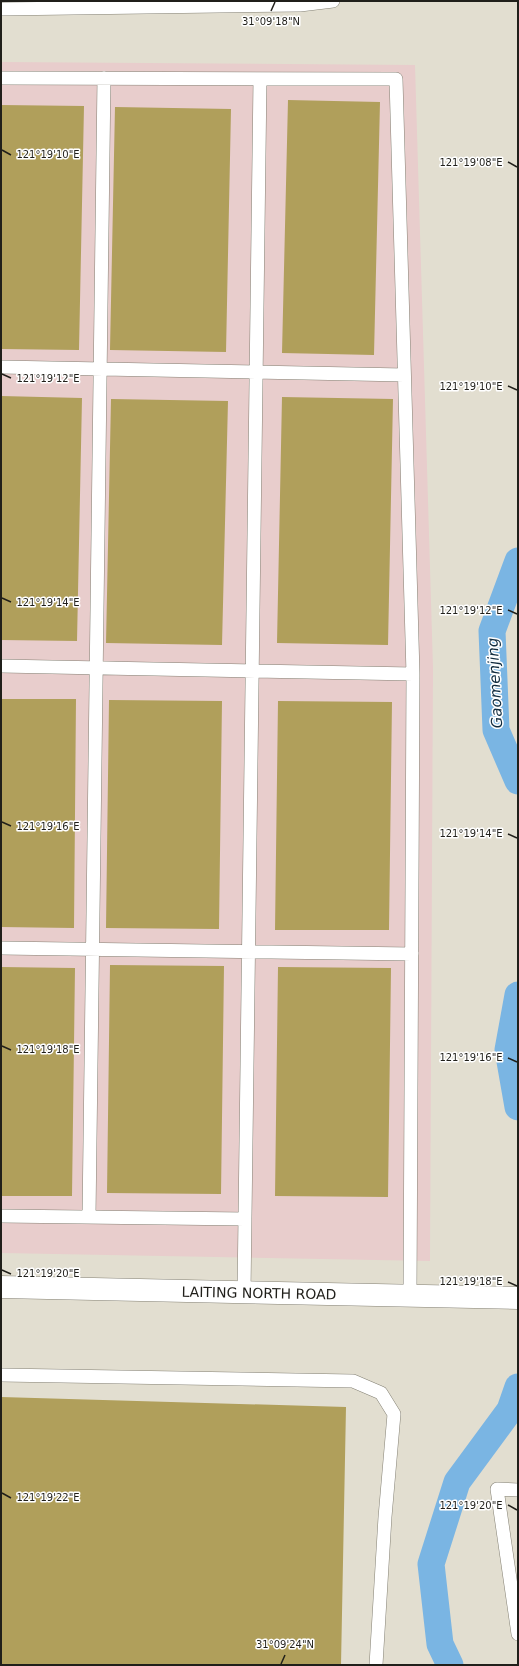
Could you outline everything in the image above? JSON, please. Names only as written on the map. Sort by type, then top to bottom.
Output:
[{"type":"street","name":"LAITING NORTH ROAD","points":[[1,1287],[518,1298]]},
{"type":"lane","points":[[1,9],[43,5],[298,3],[333,1]]},
{"type":"lane","points":[[1,78],[396,79],[413,674],[410,1296]]},
{"type":"lane","points":[[88,1217],[104,78]]},
{"type":"lane","points":[[244,1293],[260,79]]},
{"type":"lane","points":[[1,367],[404,375]]},
{"type":"lane","points":[[1,666],[413,674]]},
{"type":"lane","points":[[1,948],[412,954]]},
{"type":"lane","points":[[1,1216],[245,1219]]},
{"type":"lane","points":[[1,1375],[354,1381],[382,1393],[394,1414],[385,1516],[376,1665]]},
{"type":"lane","points":[[518,1490],[497,1489],[518,1634]]},
{"type":"shaded area","points":[[1,62],[415,65],[433,668],[430,1261],[1,1253]]},
{"type":"building","points":[[288,100],[380,102],[374,355],[282,353]]},
{"type":"building","points":[[1,105],[84,106],[79,350],[1,349]]},
{"type":"building","points":[[115,107],[231,109],[226,352],[110,350]]},
{"type":"building","points":[[1,396],[82,398],[77,641],[1,640]]},
{"type":"building","points":[[282,397],[393,399],[388,645],[277,643]]},
{"type":"building","points":[[111,399],[228,401],[222,645],[106,643]]},
{"type":"building","points":[[1,699],[76,699],[74,928],[1,927]]},
{"type":"building","points":[[109,700],[222,701],[219,929],[106,928]]},
{"type":"building","points":[[278,701],[392,702],[389,930],[275,930]]},
{"type":"building","points":[[110,965],[224,966],[221,1194],[107,1193]]},
{"type":"building","points":[[1,967],[75,968],[72,1196],[1,1196]]},
{"type":"building","points":[[278,967],[391,968],[388,1197],[275,1196]]},
{"type":"building","points":[[1,1397],[346,1407],[341,1665],[1,1665]]},
{"type":"waterway","name":"Gaomenjing","points":[[518,561],[492,631],[496,730],[518,781]]},
{"type":"waterway","name":"Gaomenjing","points":[[518,995],[508,1050],[518,1107]]},
{"type":"waterway","name":"Gaomenjing","points":[[450,1665],[440,1644],[431,1564],[457,1482],[510,1410],[518,1387]]}]
